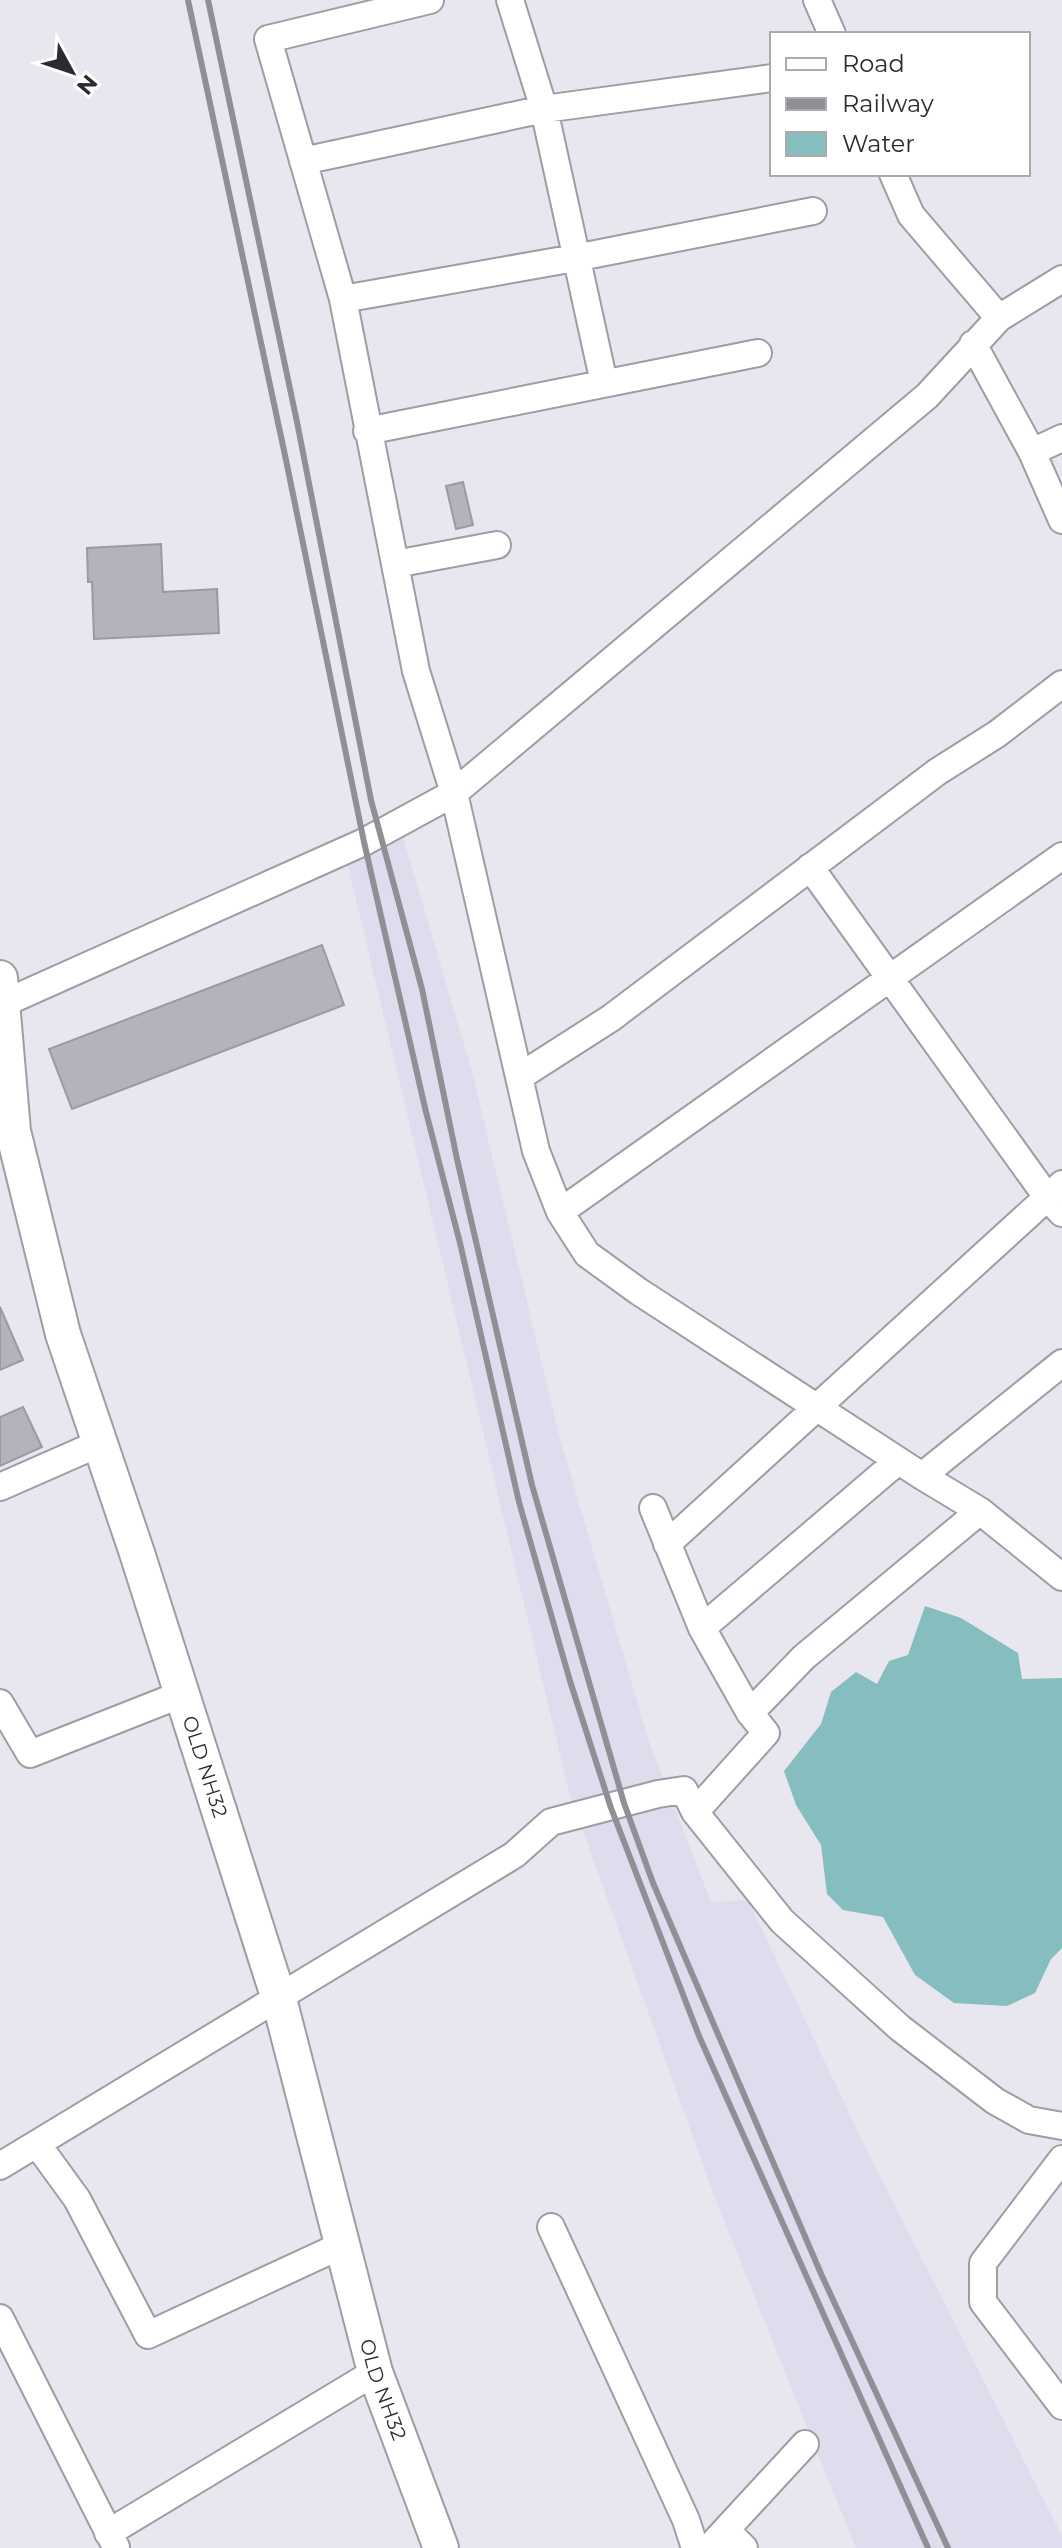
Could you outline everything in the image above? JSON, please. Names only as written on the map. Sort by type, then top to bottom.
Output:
[{"type":"main road","name":"OLD NH32","points":[[0,978],[13,1131],[63,1334],[279,1999],[375,2372],[441,2548]]},
{"type":"street","points":[[430,0],[268,39],[343,299],[416,671],[454,793],[536,1151],[560,1212],[587,1254],[638,1291],[980,1511],[1059,1569]]},
{"type":"street","points":[[510,0],[544,109],[604,383]]},
{"type":"street","points":[[817,0],[831,32]]},
{"type":"street","points":[[303,161],[544,109],[770,78]]},
{"type":"street","points":[[894,176],[911,215],[999,318]]},
{"type":"street","points":[[343,299],[813,211]]},
{"type":"street","points":[[0,1004],[364,842],[454,793],[927,396],[999,318],[1062,279]]},
{"type":"street","points":[[973,344],[1032,452],[1062,520]]},
{"type":"street","points":[[367,431],[758,353]]},
{"type":"street","points":[[1032,452],[1062,438]]},
{"type":"street","points":[[395,564],[497,545]]},
{"type":"street","points":[[519,1077],[611,1018],[937,772],[997,734],[1062,684]]},
{"type":"street","points":[[560,1212],[1062,856]]},
{"type":"street","points":[[667,1544],[1057,1198],[810,867]]},
{"type":"street","points":[[922,1476],[1061,1367]]},
{"type":"street","points":[[0,1487],[100,1443]]},
{"type":"street","points":[[702,1628],[898,1461]]},
{"type":"street","points":[[653,1508],[702,1628],[750,1713],[766,1733],[695,1812]]},
{"type":"street","points":[[750,1713],[804,1657],[980,1511]]},
{"type":"street","points":[[0,1703],[30,1754],[182,1694]]},
{"type":"street","points":[[0,2166],[514,1855],[551,1822],[684,1790],[695,1812],[782,1921],[900,2028],[995,2101],[1029,2120],[1062,2131]]},
{"type":"street","points":[[37,2144],[77,2199],[148,2335],[342,2245]]},
{"type":"street","points":[[1062,2159],[983,2263],[983,2302],[1062,2406]]},
{"type":"street","points":[[551,2227],[686,2520],[695,2548]]},
{"type":"street","points":[[0,2318],[113,2540],[375,2372]]},
{"type":"street","points":[[726,2542],[805,2444]]},
{"type":"shaded area","points":[[403,837],[472,1072],[559,1435],[649,1742],[711,1902],[748,1900],[861,2138],[1062,2536],[1062,2548],[856,2548],[716,2201],[569,1792],[347,862]]},
{"type":"water","points":[[925,1606],[961,1618],[1018,1653],[1022,1679],[1062,1678],[1062,1948],[1051,1959],[1035,1993],[1007,2006],[954,2003],[915,1975],[883,1917],[843,1910],[827,1894],[821,1845],[796,1805],[784,1771],[821,1724],[831,1692],[856,1672],[877,1684],[889,1661],[908,1655]]},
{"type":"building","points":[[463,482],[473,525],[456,529],[446,486]]},
{"type":"building","points":[[161,544],[163,592],[217,589],[219,633],[94,639],[87,548]]},
{"type":"building","points":[[322,945],[344,1005],[72,1109],[49,1049]]},
{"type":"building","points":[[0,1307],[23,1360],[0,1370]]},
{"type":"building","points":[[23,1407],[42,1447],[0,1466],[0,1417]]},
{"type":"railway","points":[[188,0],[364,842],[519,1502],[570,1681],[611,1808],[699,2036],[928,2548]]},
{"type":"railway","points":[[208,0],[297,422],[371,800],[422,989],[457,1159],[532,1485],[624,1803],[653,1883],[822,2276],[948,2548]]}]
